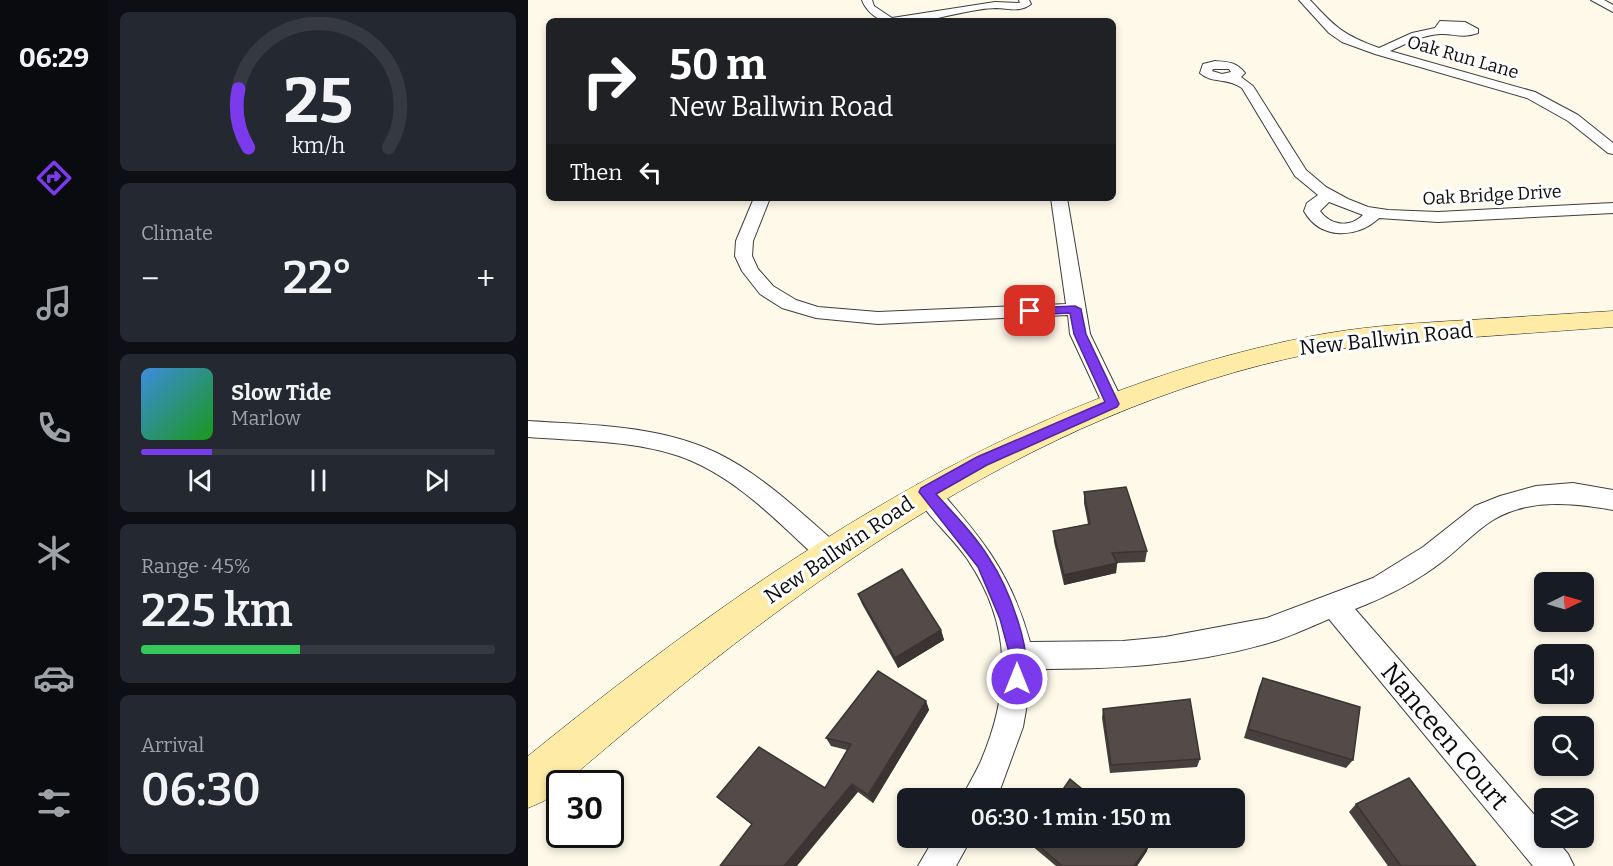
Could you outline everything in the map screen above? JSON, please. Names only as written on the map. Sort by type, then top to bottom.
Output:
[{"type":"main road","name":"New Ballwin Road","points":[[528,785],[672,666],[828,552],[982,461],[1113,404],[1195,375],[1309,345],[1387,334],[1613,319]]},
{"type":"street","points":[[867,0],[869,7],[886,18]]},
{"type":"street","points":[[908,18],[996,2],[1017,8],[1026,4],[1024,0]]},
{"type":"street","name":"Oak Run Lane","points":[[1304,0],[1338,35],[1379,52],[1531,95],[1573,118],[1613,150]]},
{"type":"street","points":[[1596,0],[1613,9]]},
{"type":"street","points":[[1379,52],[1416,34],[1442,30]]},
{"type":"street","points":[[1234,76],[1247,86],[1300,172],[1335,199]]},
{"type":"street","points":[[1335,199],[1314,206],[1312,211],[1324,224],[1333,227],[1356,228],[1374,214]]},
{"type":"street","name":"Oak Bridge Drive","points":[[1335,199],[1374,214],[1412,219],[1613,208]]},
{"type":"street","points":[[761,201],[745,240],[743,254],[755,279],[767,291],[799,306],[835,316],[878,319],[1075,309]]},
{"type":"street","points":[[1059,201],[1080,334],[1113,404]]},
{"type":"street","points":[[528,429],[648,440],[689,451],[724,469],[758,491],[828,552]]},
{"type":"street","points":[[927,492],[984,563],[1009,619],[1018,656],[1014,702],[1002,748],[984,788]]},
{"type":"street","points":[[1018,656],[1123,655],[1210,644],[1267,631],[1383,586],[1432,555],[1484,513],[1509,503],[1536,496],[1573,493],[1613,500]]},
{"type":"street","name":"Nanceen Court","points":[[1334,605],[1556,866]]},
{"type":"street","points":[[936,866],[948,848]]},
{"type":"building","points":[[1126,487],[1147,551],[1112,553],[1117,563],[1064,575],[1053,531],[1090,524],[1084,492]]},
{"type":"building","points":[[902,569],[941,630],[895,658],[858,594]]},
{"type":"building","points":[[878,671],[926,701],[868,795],[852,784],[784,866],[720,866],[752,824],[717,797],[759,747],[825,788],[851,744],[826,738]]},
{"type":"building","points":[[1263,678],[1360,707],[1353,760],[1248,729]]},
{"type":"building","points":[[1190,699],[1200,759],[1111,765],[1103,709]]},
{"type":"building","points":[[1409,778],[1476,866],[1401,866],[1356,804]]},
{"type":"building","points":[[1070,779],[1081,788],[1064,788]]},
{"type":"building","points":[[1041,848],[1147,848],[1134,866],[1062,866]]},
{"type":"route","points":[[1017,679],[1018,656],[1009,619],[984,563],[927,492],[982,461],[1113,404],[1080,334],[1075,309],[1030,311]]}]
